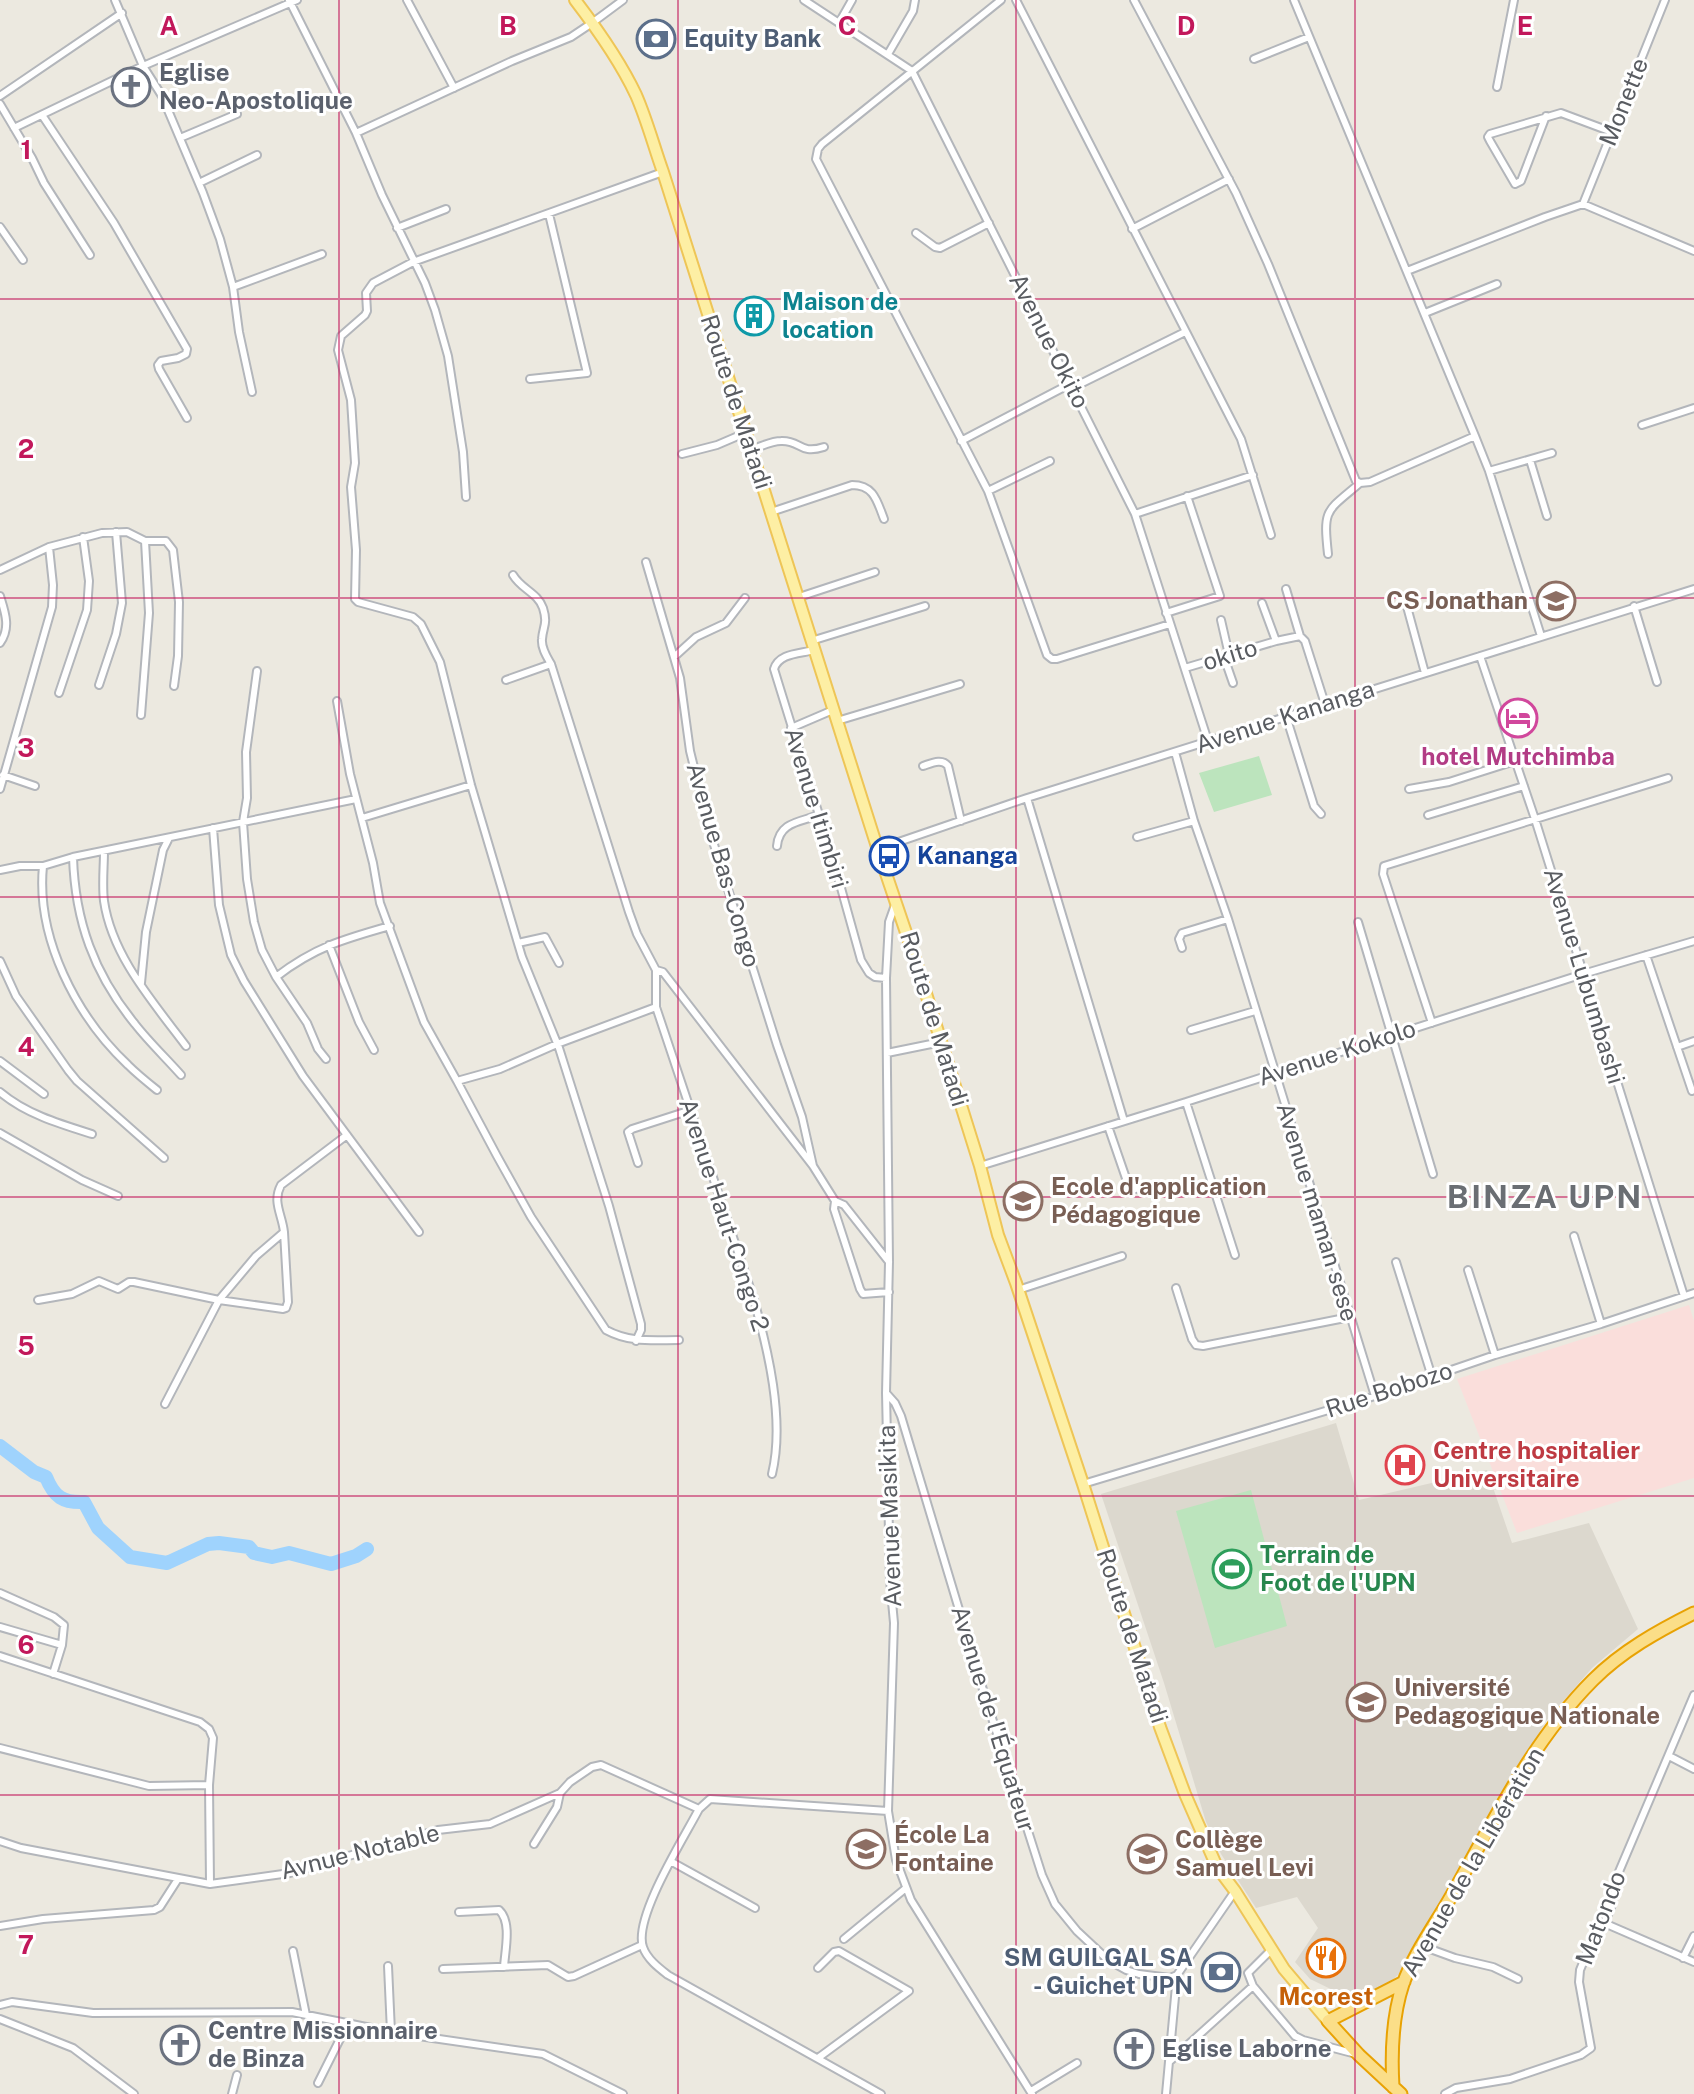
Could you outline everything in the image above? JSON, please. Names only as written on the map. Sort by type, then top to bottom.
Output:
[{"type":"highway","name":"Avenue de la Libération","points":[[1397,2090],[1392,2059],[1395,2022],[1404,1982],[1499,1812],[1549,1730],[1614,1661],[1694,1613]]},
{"type":"highway","points":[[1397,2090],[1328,2021],[1404,1982]]},
{"type":"main road","name":"Route de Matadi","points":[[575,0],[612,51],[636,97],[663,172],[941,1042],[998,1235],[1083,1484],[1160,1727],[1217,1867],[1271,1950],[1300,1990],[1328,2021]]},
{"type":"street","points":[[115,0],[143,66],[162,96],[220,239],[233,287],[252,392]]},
{"type":"street","points":[[407,0],[454,88]]},
{"type":"street","points":[[356,133],[571,37],[623,0]]},
{"type":"street","name":"Avenue Okito","points":[[804,0],[912,71],[1135,514],[1208,741]]},
{"type":"street","points":[[839,23],[852,0]]},
{"type":"street","points":[[888,54],[913,11],[915,0]]},
{"type":"street","points":[[1001,0],[822,144],[816,159],[988,491],[1044,651],[1052,659],[1057,659],[1170,624]]},
{"type":"street","points":[[1016,0],[1241,439],[1271,535]]},
{"type":"street","points":[[1134,0],[1229,179],[1268,264],[1354,477],[1360,483]]},
{"type":"street","points":[[1294,0],[1489,471],[1541,636]]},
{"type":"street","points":[[1497,87],[1514,0]]},
{"type":"street","name":"Monette","points":[[1583,204],[1665,0]]},
{"type":"street","points":[[14,128],[143,66],[292,1],[356,133],[435,310],[448,356],[463,452],[466,497]]},
{"type":"street","points":[[0,96],[122,13]]},
{"type":"street","points":[[1254,59],[1309,37]]},
{"type":"street","points":[[0,104],[44,183],[90,255]]},
{"type":"street","points":[[180,138],[237,114]]},
{"type":"street","points":[[1546,116],[1521,181],[1515,184],[1488,137],[1494,132],[1546,116],[1565,114],[1612,132]]},
{"type":"street","points":[[42,115],[114,223],[187,349],[186,354],[161,361],[158,365],[187,418]]},
{"type":"street","points":[[199,183],[257,155]]},
{"type":"street","points":[[636,1341],[641,1324],[609,1206],[557,1044],[518,943],[471,785],[440,662],[421,624],[406,614],[355,599],[356,550],[351,487],[355,463],[351,400],[338,343],[349,327],[365,315],[366,293],[373,283],[413,262],[663,172]]},
{"type":"street","points":[[1132,229],[1229,179]]},
{"type":"street","points":[[1407,271],[1583,204],[1694,251]]},
{"type":"street","points":[[397,228],[446,209]]},
{"type":"street","points":[[530,379],[587,373],[549,214]]},
{"type":"street","points":[[916,233],[940,248],[989,223]]},
{"type":"street","points":[[0,227],[23,260]]},
{"type":"street","points":[[233,287],[322,254]]},
{"type":"street","points":[[1425,313],[1497,284]]},
{"type":"street","points":[[961,441],[1185,332]]},
{"type":"street","points":[[1642,425],[1694,408]]},
{"type":"street","points":[[682,454],[717,445],[745,433]]},
{"type":"street","points":[[1328,554],[1326,517],[1360,483],[1370,482],[1475,436]]},
{"type":"street","points":[[750,450],[783,440],[802,449],[824,447]]},
{"type":"street","points":[[1489,471],[1552,453]]},
{"type":"street","points":[[1530,460],[1547,516]]},
{"type":"street","points":[[988,491],[1050,461]]},
{"type":"street","points":[[1135,514],[1253,475]]},
{"type":"street","points":[[771,512],[860,485],[875,494],[884,519]]},
{"type":"street","points":[[1166,613],[1220,596],[1187,496]]},
{"type":"street","points":[[99,685],[116,634],[122,603],[116,532]]},
{"type":"street","points":[[0,570],[49,547],[83,537],[127,532],[145,541],[166,541],[173,550],[179,602],[174,686]]},
{"type":"street","points":[[59,693],[87,610],[89,581],[83,537]]},
{"type":"street","points":[[141,715],[149,613],[145,541]]},
{"type":"street","points":[[0,789],[52,607],[49,547]]},
{"type":"street","name":"Avenue Bas-Congo","points":[[646,562],[680,678],[690,751],[710,832],[802,1117],[813,1166]]},
{"type":"street","points":[[799,597],[875,572]]},
{"type":"street","name":"Avenue Haut-Congo 2","points":[[513,575],[518,584],[537,597],[542,605],[546,629],[542,639],[546,655],[629,912],[656,970],[656,1007],[753,1297],[763,1333],[778,1432],[772,1474]]},
{"type":"street","points":[[1286,589],[1325,704]]},
{"type":"street","name":"Avenue Kananga","points":[[878,850],[1027,798],[1694,589]]},
{"type":"street","points":[[0,596],[7,625],[5,637],[0,643]]},
{"type":"street","points":[[674,657],[696,637],[726,623],[745,598]]},
{"type":"street","name":"okito","points":[[1262,603],[1276,641]]},
{"type":"street","points":[[1406,603],[1425,673]]},
{"type":"street","name":"Avenue Itimbiri","points":[[886,978],[869,973],[861,960],[774,669],[781,658],[925,606]]},
{"type":"street","points":[[1634,606],[1657,682]]},
{"type":"street","name":"okito","points":[[1221,620],[1226,656]]},
{"type":"street","name":"okito","points":[[1185,668],[1300,636]]},
{"type":"street","points":[[1226,656],[1233,683]]},
{"type":"street","name":"Avenue Lubumbashi","points":[[1480,656],[1535,819],[1684,1296]]},
{"type":"street","points":[[506,680],[551,664]]},
{"type":"street","points":[[257,671],[246,752],[247,798],[243,822],[254,922],[262,950],[276,977],[307,1023],[318,1049],[326,1059]]},
{"type":"street","points":[[791,728],[960,684]]},
{"type":"street","points":[[337,701],[377,890],[424,1022],[531,1217],[606,1330],[636,1341],[679,1340]]},
{"type":"street","points":[[1286,716],[1314,806],[1321,814]]},
{"type":"street","name":"Avenue maman sese","points":[[1175,752],[1375,1396]]},
{"type":"street","points":[[923,766],[940,761],[948,766],[961,821]]},
{"type":"street","points":[[1409,789],[1449,782],[1515,761]]},
{"type":"street","points":[[2,775],[35,786]]},
{"type":"street","points":[[1432,1023],[1383,874],[1387,864],[1668,778]]},
{"type":"street","points":[[362,818],[471,785]]},
{"type":"street","points":[[1428,815],[1524,786]]},
{"type":"street","points":[[1027,798],[1124,1121]]},
{"type":"street","points":[[0,870],[43,866],[73,857],[356,799]]},
{"type":"street","points":[[777,846],[778,835],[783,828],[819,815]]},
{"type":"street","points":[[1137,837],[1194,821]]},
{"type":"street","points":[[213,828],[219,905],[231,955],[244,981],[303,1076],[419,1232]]},
{"type":"street","points":[[141,985],[146,932],[163,850],[169,838]]},
{"type":"street","points":[[104,851],[104,898],[115,940],[141,985],[186,1046]]},
{"type":"street","points":[[73,857],[82,928],[94,960],[135,1025],[181,1075]]},
{"type":"street","points":[[43,866],[41,888],[44,917],[62,973],[93,1024],[127,1065],[157,1090]]},
{"type":"street","name":"Avenue Masikita","points":[[896,901],[889,922],[886,978],[889,1262],[886,1393],[890,1580],[894,1623],[888,1811],[896,1860],[906,1888],[928,1929],[1032,2092]]},
{"type":"street","points":[[1182,948],[1179,939],[1182,933],[1228,919]]},
{"type":"street","points":[[1358,922],[1433,1174]]},
{"type":"street","points":[[276,977],[300,959],[329,945],[390,926]]},
{"type":"street","points":[[518,943],[545,937],[559,963]]},
{"type":"street","name":"Avenue Kokolo","points":[[980,1166],[1694,941]]},
{"type":"street","points":[[329,945],[359,1022],[374,1050]]},
{"type":"street","points":[[1646,955],[1692,1091]]},
{"type":"street","points":[[0,961],[16,996],[77,1081],[164,1158]]},
{"type":"street","points":[[656,970],[663,972],[813,1166],[835,1201],[844,1205],[889,1262]]},
{"type":"street","points":[[457,1081],[500,1069],[656,1007]]},
{"type":"street","points":[[1191,1030],[1255,1011]]},
{"type":"street","points":[[1677,1047],[1694,1041]]},
{"type":"street","points":[[887,1053],[941,1042]]},
{"type":"street","points":[[0,1061],[44,1094]]},
{"type":"street","points":[[0,1092],[55,1123],[92,1134]]},
{"type":"street","points":[[1186,1102],[1235,1255]]},
{"type":"street","points":[[638,1163],[628,1132],[691,1110]]},
{"type":"street","points":[[1108,1126],[1129,1187],[1152,1186]]},
{"type":"street","points":[[0,1133],[82,1180],[118,1196]]},
{"type":"street","points":[[38,1300],[72,1294],[99,1281],[118,1289],[134,1282],[219,1300],[286,1308],[284,1232],[276,1195],[281,1185],[347,1135]]},
{"type":"street","points":[[835,1201],[834,1209],[860,1289],[863,1294],[889,1292]]},
{"type":"street","points":[[165,1404],[219,1300],[256,1256],[284,1232]]},
{"type":"street","points":[[1574,1236],[1601,1324]]},
{"type":"street","points":[[1018,1290],[1122,1256]]},
{"type":"street","points":[[1396,1262],[1432,1377]]},
{"type":"street","points":[[1468,1270],[1495,1355]]},
{"type":"street","points":[[1176,1288],[1196,1345],[1350,1317]]},
{"type":"street","name":"Rue Bobozo","points":[[1083,1484],[1375,1396],[1694,1293]]},
{"type":"street","name":"Avenue de l'Équateur","points":[[886,1393],[901,1416],[1042,1875],[1055,1904],[1077,1931],[1108,1960],[1139,1974],[1170,1978],[1177,1975]]},
{"type":"street","points":[[0,1593],[61,1622],[65,1630],[53,1674]]},
{"type":"street","points":[[0,1627],[62,1645]]},
{"type":"street","points":[[0,1656],[200,1722],[209,1729],[213,1738],[209,1785],[210,1884]]},
{"type":"street","name":"Matondo","points":[[1445,2094],[1456,2088],[1510,2079],[1581,2055],[1591,2048],[1579,1982],[1580,1970],[1611,1908],[1618,1874],[1694,1695]]},
{"type":"street","points":[[0,1748],[149,1786],[209,1785]]},
{"type":"street","points":[[1669,1756],[1694,1769]]},
{"type":"street","name":"Avnue Notable","points":[[0,1841],[21,1848],[210,1884],[290,1873],[438,1830],[490,1824],[560,1793],[570,1782],[592,1767],[601,1765],[699,1809]]},
{"type":"street","points":[[534,1844],[557,1807],[560,1793]]},
{"type":"street","points":[[881,2094],[668,1975],[657,1966],[642,1945],[648,1909],[699,1809],[710,1799],[888,1811]]},
{"type":"street","points":[[672,1862],[755,1908]]},
{"type":"street","points":[[0,1926],[43,1919],[154,1910],[160,1907],[178,1879]]},
{"type":"street","points":[[844,1939],[906,1888]]},
{"type":"street","points":[[1166,2094],[1177,1975],[1235,1891]]},
{"type":"street","points":[[459,1912],[499,1910],[503,1913],[507,1920],[504,1967]]},
{"type":"street","points":[[1604,1923],[1694,1962]]},
{"type":"street","points":[[1683,1958],[1694,1936]]},
{"type":"street","points":[[443,1969],[548,1965],[568,1977],[642,1945]]},
{"type":"street","points":[[1422,1946],[1493,1967],[1518,1979]]},
{"type":"street","points":[[1271,1950],[1248,1973],[1253,1986],[1295,2036],[1359,2055]]},
{"type":"street","points":[[293,1951],[306,2015]]},
{"type":"street","points":[[818,1968],[834,1952],[843,1952],[909,1991],[818,2058]]},
{"type":"street","points":[[388,1966],[391,2032]]},
{"type":"street","points":[[1170,2061],[1253,1986]]},
{"type":"street","points":[[0,2005],[12,2002],[93,2013],[282,2011],[347,2025],[543,2054],[623,2094]]},
{"type":"street","points":[[0,2019],[73,2048],[134,2094]]},
{"type":"street","points":[[318,2083],[347,2025]]},
{"type":"street","points":[[1032,2092],[1077,2063]]},
{"type":"street","points":[[232,2094],[237,2075]]},
{"type":"shaded area","points":[[1689,1305],[1694,1321],[1694,1478],[1517,1533],[1457,1379]]},
{"type":"shaded area","name":"Université Pedagogique Nationale","points":[[1336,1423],[1359,1500],[1487,1470],[1512,1543],[1589,1523],[1638,1629],[1592,1668],[1546,1721],[1398,1975],[1382,1989],[1362,1996],[1341,1994],[1310,1979],[1295,1962],[1318,1928],[1297,1897],[1256,1908],[1221,1854],[1206,1822],[1101,1494]]},
{"type":"green space","points":[[1259,756],[1272,795],[1214,812],[1199,773]]},
{"type":"green space","name":"Terrain de Foot de l'UPN","points":[[1251,1490],[1287,1626],[1215,1648],[1176,1511]]},
{"type":"waterway","points":[[0,1446],[34,1472],[46,1477],[60,1497],[84,1502],[98,1528],[130,1557],[167,1563],[208,1544],[219,1543],[249,1547],[254,1553],[272,1557],[289,1553],[331,1564],[367,1549]]},
{"type":"place","name":"Equity Bank","points":[[656,39]]},
{"type":"place","name":"Eglise Neo-Apostolique","points":[[131,87]]},
{"type":"place","name":"Maison de location","points":[[754,316]]},
{"type":"place","name":"CS Jonathan","points":[[1556,601]]},
{"type":"place","name":"hotel Mutchimba","points":[[1518,718]]},
{"type":"place","name":"Kananga","points":[[889,856]]},
{"type":"place","name":"Ecole d'application Pédagogique","points":[[1023,1201]]},
{"type":"place","name":"Centre hospitalier Universitaire","points":[[1405,1465]]},
{"type":"place","name":"Terrain de Foot de l'UPN","points":[[1232,1569]]},
{"type":"place","name":"Université Pedagogique Nationale","points":[[1366,1702]]},
{"type":"place","name":"École La Fontaine","points":[[866,1849]]},
{"type":"place","name":"Collège Samuel Levi","points":[[1147,1854]]},
{"type":"place","name":"Mcorest","points":[[1326,1958]]},
{"type":"place","name":"SM GUILGAL SA - Guichet UPN","points":[[1221,1972]]},
{"type":"place","name":"Centre Missionnaire de Binza","points":[[180,2045]]},
{"type":"place","name":"Eglise Laborne","points":[[1134,2049]]},
{"type":"district","name":"BINZA UPN","points":[[1545,1197]]}]
